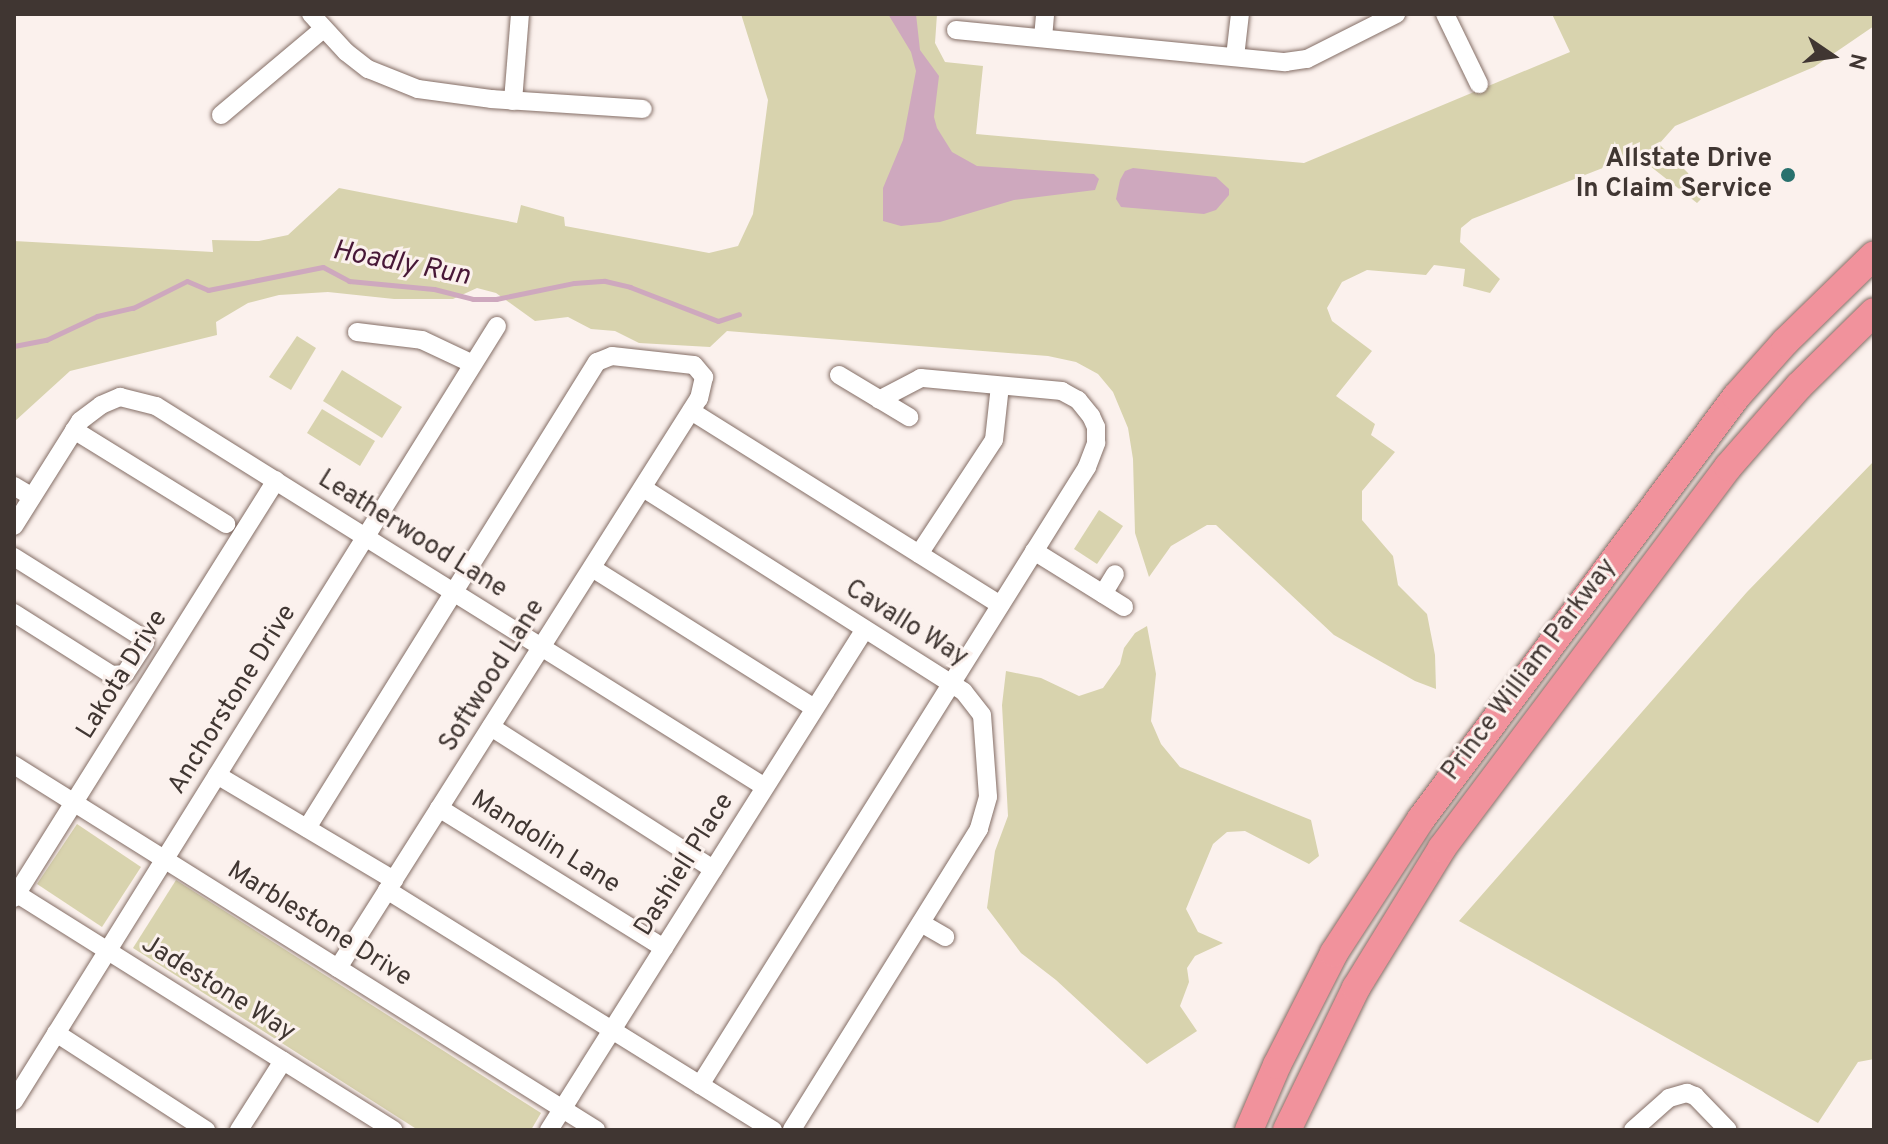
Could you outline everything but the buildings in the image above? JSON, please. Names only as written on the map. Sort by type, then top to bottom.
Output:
[{"type":"highway","name":"Prince William Parkway","points":[[1249,1130],[1298,1022],[1387,868],[1736,397],[1785,342],[1874,255]]},
{"type":"highway","name":"Prince William Parkway","points":[[1287,1130],[1356,988],[1442,848],[1728,467],[1874,312]]},
{"type":"highway","points":[[1736,397],[1765,425]]},
{"type":"street","points":[[513,101],[520,14]]},
{"type":"street","points":[[1043,38],[1045,14]]},
{"type":"street","points":[[1235,57],[1240,14]]},
{"type":"street","points":[[956,30],[1301,61],[1396,14]]},
{"type":"street","points":[[1445,14],[1479,84]]},
{"type":"street","points":[[221,115],[317,21],[356,60],[392,80],[429,91],[513,101],[643,109]]},
{"type":"street","name":"Anchorstone Drive","points":[[14,1101],[497,326]]},
{"type":"street","points":[[357,332],[422,340],[473,364]]},
{"type":"street","name":"Softwood Lane","points":[[338,968],[691,411],[704,384],[704,377],[694,365],[612,356],[597,362],[454,592]]},
{"type":"street","points":[[839,375],[909,417]]},
{"type":"street","points":[[700,1085],[1087,467],[1096,443],[1096,427],[1078,400],[1062,391],[921,378],[879,400]]},
{"type":"street","points":[[919,554],[994,440],[1000,386]]},
{"type":"street","name":"Leatherwood Lane","points":[[14,526],[74,430],[101,405],[120,397],[140,400],[156,406],[276,480],[765,787]]},
{"type":"street","points":[[691,411],[1000,605]]},
{"type":"street","points":[[74,430],[226,524]]},
{"type":"street","name":"Lakota Drive","points":[[15,895],[276,480]]},
{"type":"street","points":[[14,486],[32,497]]},
{"type":"street","name":"Cavallo Way","points":[[643,488],[964,692],[982,715],[988,797],[979,829],[792,1130]]},
{"type":"street","points":[[1034,551],[1124,607]]},
{"type":"street","points":[[14,557],[143,638],[145,643],[125,674],[112,675],[14,613]]},
{"type":"street","points":[[592,568],[814,708]]},
{"type":"street","points":[[1103,594],[1115,574]]},
{"type":"street","points":[[307,828],[454,592]]},
{"type":"street","name":"Dashiell Place","points":[[549,1130],[865,629]]},
{"type":"street","points":[[491,727],[713,869]]},
{"type":"street","name":"Marblestone Drive","points":[[14,765],[596,1130]]},
{"type":"street","points":[[217,775],[307,828],[612,1030],[773,1130]]},
{"type":"street","name":"Mandolin Lane","points":[[439,808],[664,948]]},
{"type":"street","name":"Jadestone Way","points":[[15,895],[393,1130]]},
{"type":"street","points":[[921,923],[945,937]]},
{"type":"street","points":[[56,1033],[206,1130]]},
{"type":"street","points":[[239,1130],[283,1061]]},
{"type":"street","points":[[1636,1130],[1669,1098],[1687,1093],[1695,1096],[1728,1130]]},
{"type":"shaded area","points":[[741,14],[937,14],[935,43],[945,62],[983,66],[976,134],[1304,163],[1570,52],[1552,14],[1874,14],[1874,26],[1814,67],[1675,126],[1659,144],[1688,173],[1702,198],[1697,203],[1636,155],[1472,219],[1461,228],[1460,242],[1500,279],[1490,293],[1463,286],[1465,269],[1434,265],[1426,275],[1367,270],[1342,282],[1327,308],[1332,321],[1372,351],[1336,396],[1375,424],[1371,435],[1395,452],[1362,491],[1362,520],[1393,556],[1398,585],[1427,614],[1435,655],[1436,689],[1415,681],[1334,635],[1216,525],[1207,525],[1171,546],[1149,577],[1135,533],[1133,459],[1128,428],[1113,392],[1098,374],[1076,362],[1048,356],[727,331],[710,347],[639,343],[615,331],[591,329],[568,317],[535,321],[496,293],[477,288],[453,299],[394,299],[328,292],[279,295],[248,303],[216,322],[217,335],[70,371],[14,422],[14,241],[213,252],[212,240],[259,241],[288,235],[339,188],[517,223],[521,205],[564,217],[565,226],[709,253],[738,246],[753,214],[768,100]]},
{"type":"shaded area","points":[[888,14],[916,14],[920,50],[939,76],[934,117],[952,152],[977,166],[1094,174],[1099,179],[1095,190],[1014,200],[940,222],[901,226],[883,221],[883,188],[903,140],[916,71],[911,52]]},
{"type":"shaded area","points":[[1133,168],[1216,177],[1229,189],[1229,195],[1216,210],[1204,214],[1121,207],[1116,199],[1120,180],[1125,171]]},
{"type":"shaded area","points":[[297,336],[316,348],[291,390],[269,377]]},
{"type":"shaded area","points":[[342,370],[402,407],[382,438],[323,401]]},
{"type":"shaded area","points":[[322,409],[375,441],[360,466],[307,433]]},
{"type":"shaded area","points":[[1874,461],[1874,1059],[1858,1062],[1818,1123],[1459,921],[1747,592]]},
{"type":"shaded area","points":[[1099,510],[1123,526],[1097,564],[1074,549]]},
{"type":"shaded area","points":[[1147,626],[1156,674],[1151,721],[1161,744],[1180,767],[1311,820],[1319,856],[1309,864],[1245,831],[1227,832],[1213,844],[1186,909],[1198,932],[1223,943],[1195,956],[1187,968],[1189,982],[1180,1006],[1197,1031],[1147,1064],[1056,980],[1021,953],[987,908],[995,851],[1008,816],[1002,705],[1006,671],[1041,678],[1079,696],[1103,688],[1120,664],[1124,648],[1135,633]]},
{"type":"shaded area","points":[[77,824],[141,867],[102,927],[37,884]]},
{"type":"shaded area","points":[[176,880],[541,1113],[531,1130],[418,1130],[133,948]]},
{"type":"waterway","name":"Hoadly Run","points":[[14,346],[46,340],[97,316],[133,308],[187,281],[208,290],[323,267],[349,281],[434,289],[473,299],[496,299],[574,283],[605,281],[630,287],[718,321],[739,314]]},
{"type":"place","name":"Allstate Drive In Claim Service","points":[[1788,175]]}]
